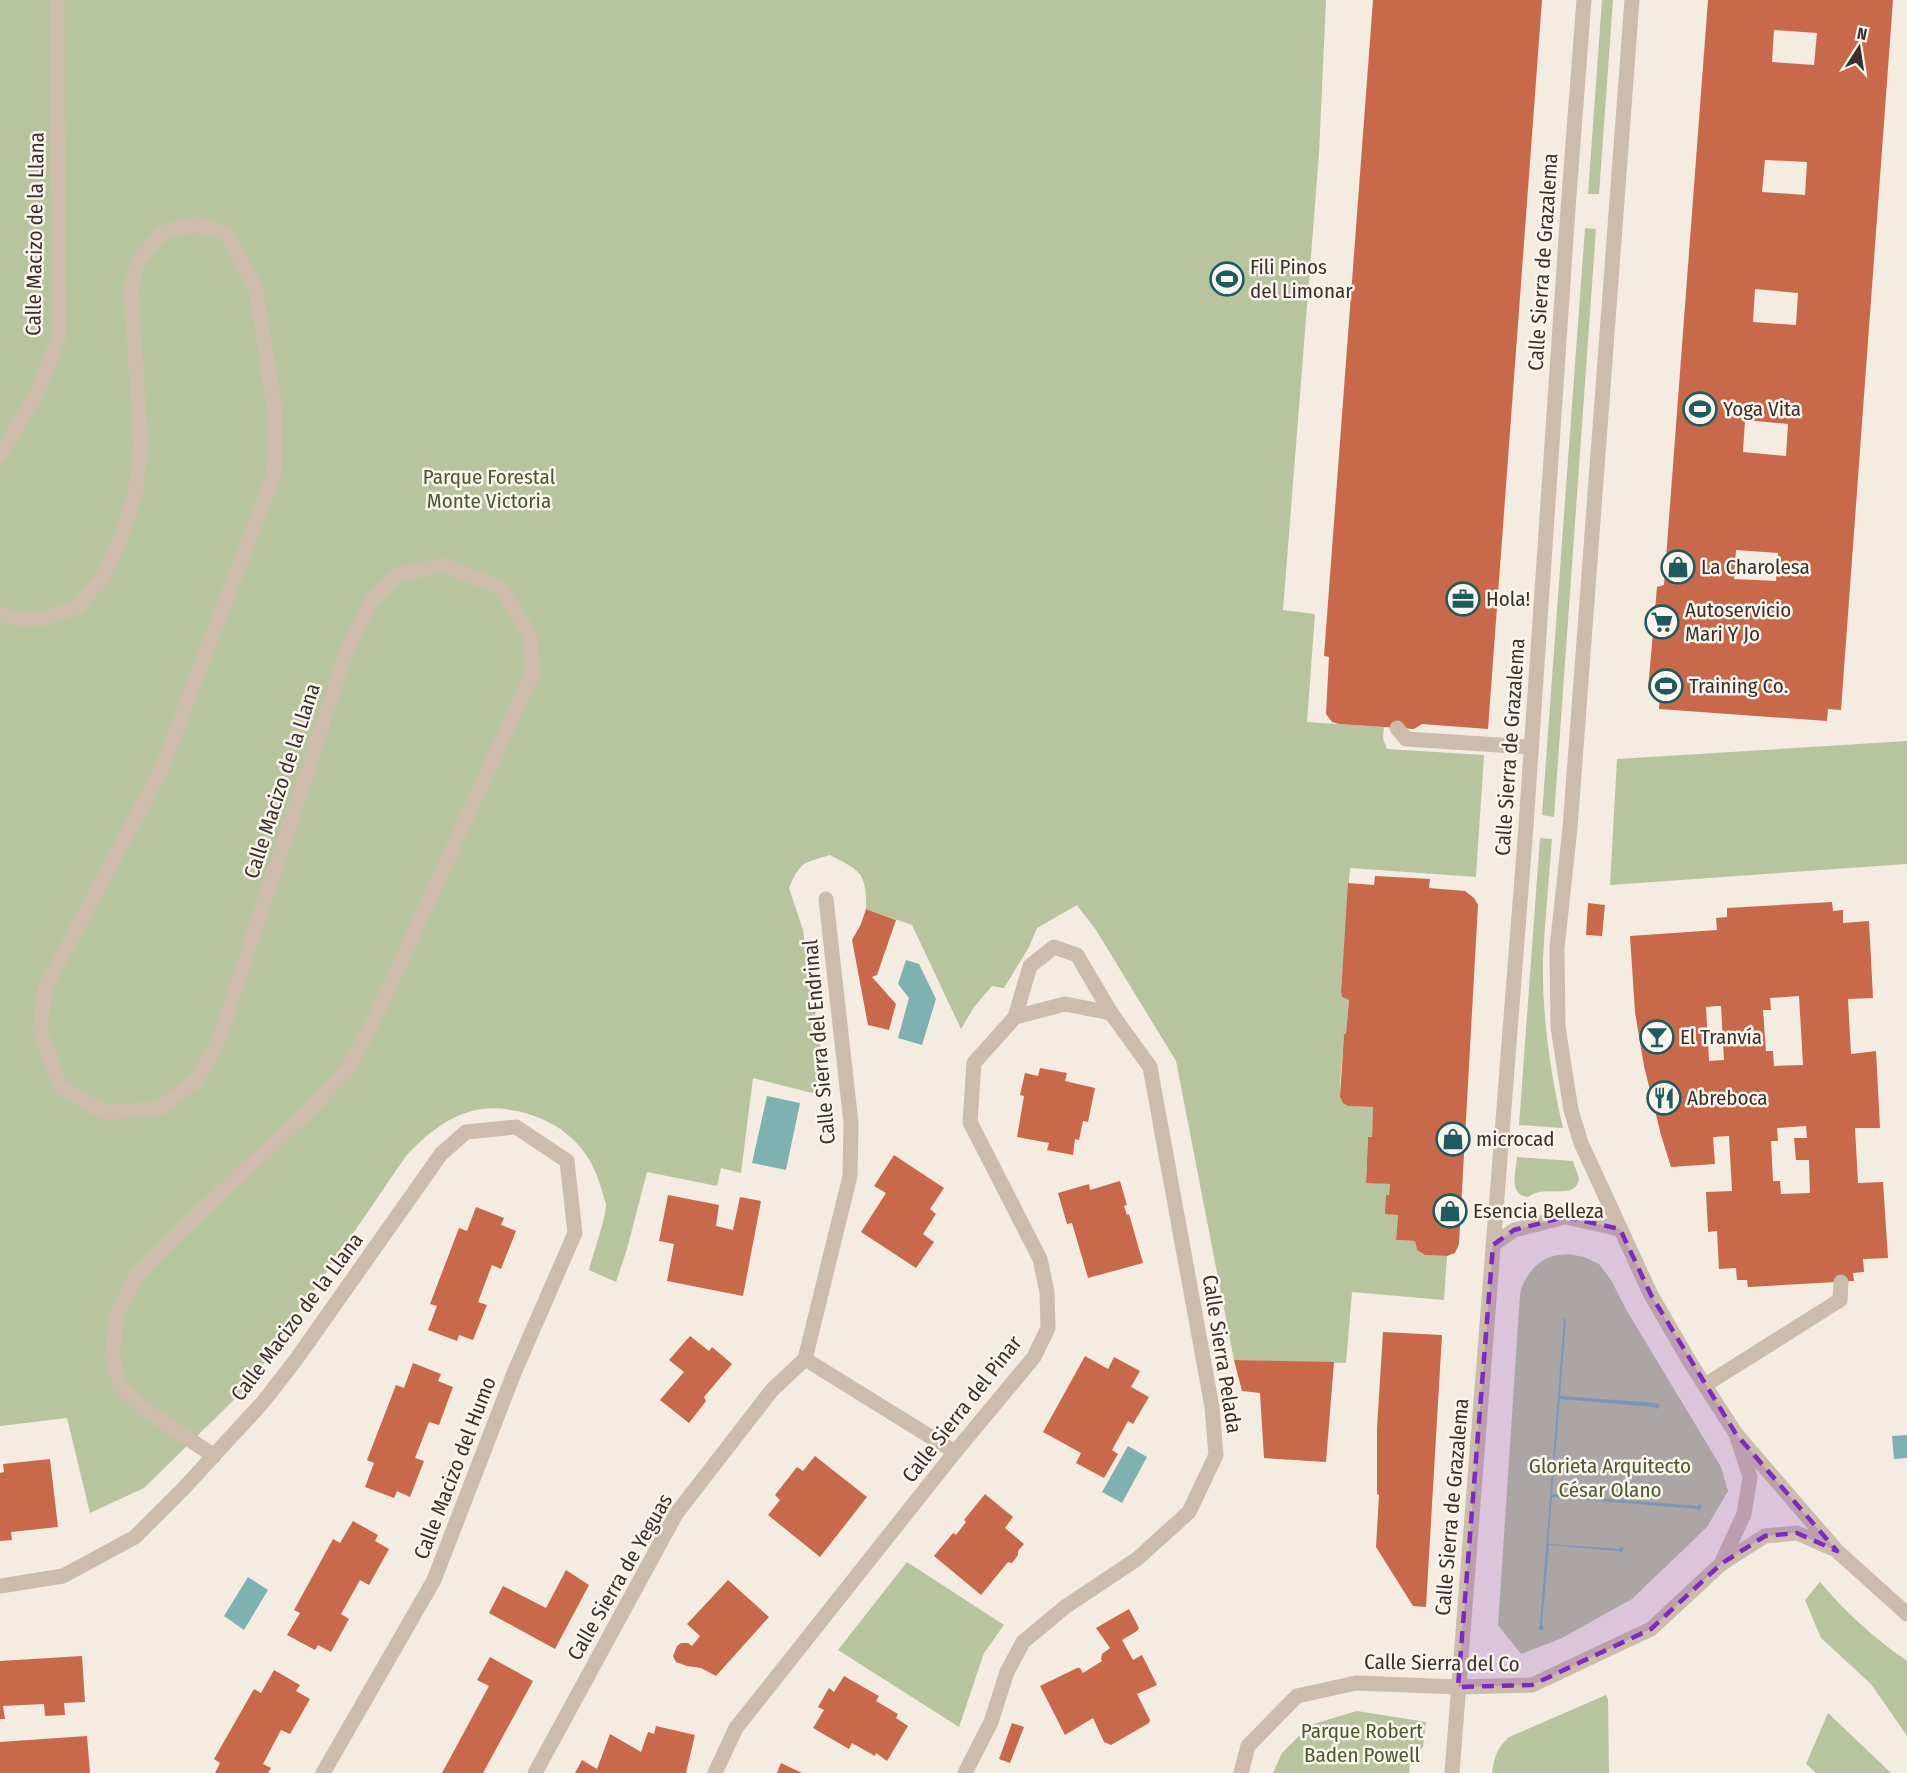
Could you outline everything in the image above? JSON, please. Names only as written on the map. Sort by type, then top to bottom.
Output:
[{"type":"street","name":"Calle Macizo de la Llana","points":[[0,454],[37,393],[59,336],[57,0]]},
{"type":"street","name":"Calle Sierra de Grazalema","points":[[1452,1773],[1526,826],[1584,0]]},
{"type":"street","points":[[1632,0],[1570,828],[1557,948],[1558,1027],[1571,1110],[1581,1143],[1652,1295],[1736,1434]]},
{"type":"street","name":"Calle Macizo de la Llana","points":[[0,614],[19,619],[45,618],[78,607],[101,579],[119,543],[135,495],[141,447],[131,289],[138,261],[162,233],[194,224],[226,233],[256,290],[275,412],[274,474],[161,770],[45,987],[40,1031],[61,1087],[104,1112],[158,1109],[196,1081],[219,1040],[346,652],[371,602],[398,575],[442,565],[500,587],[529,633],[533,672],[375,1018],[347,1070],[308,1112],[204,1208],[136,1276],[117,1314],[112,1356],[120,1386],[143,1408],[214,1456],[295,1361],[441,1154],[466,1132],[516,1127],[567,1161]]},
{"type":"street","points":[[1397,728],[1406,739],[1530,747]]},
{"type":"street","name":"Calle Sierra del Endrinal","points":[[805,1359],[850,1176],[851,1123],[826,899]]},
{"type":"street","name":"Calle Sierra Pelada","points":[[965,1773],[991,1722],[1007,1672],[1023,1642],[1065,1607],[1137,1559],[1189,1512],[1216,1455],[1212,1407],[1150,1067],[1111,1013],[1077,955],[1054,947],[1030,966],[1015,1017]]},
{"type":"street","points":[[1015,1017],[1065,1004],[1111,1013]]},
{"type":"street","name":"Calle Sierra del Pinar","points":[[715,1773],[736,1728],[955,1452],[1034,1357],[1048,1328],[1047,1292],[1040,1259],[970,1122],[974,1063],[1015,1017]]},
{"type":"street","name":"Calle Macizo del Humo","points":[[323,1773],[434,1580],[514,1373],[575,1233],[567,1161]]},
{"type":"street","points":[[1493,1245],[1514,1230],[1565,1217],[1620,1229]]},
{"type":"street","points":[[1705,1385],[1840,1300],[1841,1282]]},
{"type":"street","points":[[805,1359],[955,1452]]},
{"type":"street","name":"Calle Sierra de Yeguas","points":[[535,1773],[676,1514],[772,1390],[805,1359]]},
{"type":"street","name":"Calle Sierra del Co","points":[[1721,1564],[1744,1514],[1750,1477],[1736,1434]]},
{"type":"street","name":"Calle Sierra del Co","points":[[1736,1434],[1837,1551],[1907,1614]]},
{"type":"street","points":[[0,1586],[63,1576],[135,1537],[214,1456]]},
{"type":"street","name":"Calle Sierra del Co","points":[[1241,1773],[1248,1746],[1298,1696],[1356,1683],[1458,1687],[1532,1685],[1651,1629],[1721,1564],[1765,1536],[1797,1533],[1837,1551]]},
{"type":"highlighted area","points":[[1565,1217],[1620,1229],[1651,1295],[1736,1434],[1837,1551],[1797,1533],[1765,1536],[1721,1564],[1651,1629],[1532,1685],[1458,1687],[1493,1245],[1514,1230]]},
{"type":"green space","name":"Parque Forestal Monte Victoria","points":[[0,0],[1326,0],[1319,154],[1283,610],[1315,614],[1307,722],[1384,727],[1383,739],[1387,749],[1484,755],[1476,877],[1350,868],[1341,992],[1342,997],[1349,1000],[1340,1083],[1341,1100],[1348,1106],[1373,1107],[1372,1137],[1368,1137],[1366,1182],[1390,1184],[1389,1195],[1386,1195],[1398,1215],[1396,1240],[1415,1241],[1417,1250],[1425,1255],[1447,1256],[1444,1300],[1352,1292],[1346,1363],[1234,1360],[1176,1061],[1096,930],[1077,905],[1037,928],[1029,947],[1004,988],[992,986],[974,1007],[961,1029],[912,925],[866,909],[865,887],[860,874],[830,855],[800,868],[789,888],[803,930],[828,1097],[753,1078],[741,1173],[721,1168],[717,1186],[647,1172],[616,1282],[589,1270],[606,1204],[590,1161],[572,1138],[547,1122],[506,1109],[489,1108],[472,1111],[444,1123],[406,1156],[250,1384],[144,1488],[90,1513],[67,1418],[0,1426]]},
{"type":"green space","points":[[1602,0],[1613,0],[1599,194],[1588,194]]},
{"type":"green space","points":[[1585,228],[1596,229],[1554,817],[1542,815]]},
{"type":"green space","points":[[1907,741],[1907,864],[1610,885],[1617,759]]},
{"type":"green space","points":[[1540,838],[1552,839],[1543,980],[1548,1044],[1563,1128],[1519,1125]]},
{"type":"green space","points":[[1517,1157],[1573,1161],[1579,1182],[1570,1190],[1538,1192],[1528,1197],[1522,1195],[1515,1187]]},
{"type":"green space","name":"Glorieta Arquitecto César Olano","points":[[1568,1254],[1584,1257],[1599,1264],[1611,1280],[1627,1311],[1721,1467],[1728,1491],[1707,1527],[1632,1599],[1560,1639],[1521,1654],[1498,1625],[1520,1294],[1528,1276],[1542,1261],[1557,1255]]},
{"type":"green space","points":[[907,1562],[1004,1625],[984,1653],[959,1727],[838,1650]]},
{"type":"green space","points":[[1820,1582],[1861,1624],[1907,1661],[1907,1736],[1871,1684],[1821,1638],[1805,1600]]},
{"type":"green space","points":[[1606,1695],[1608,1699],[1609,1773],[1492,1773],[1497,1753],[1509,1737]]},
{"type":"green space","name":"Parque Robert Baden Powell","points":[[1357,1711],[1426,1722],[1423,1747],[1410,1761],[1409,1773],[1273,1773],[1282,1753],[1310,1725]]},
{"type":"green space","points":[[1828,1713],[1891,1773],[1816,1773],[1806,1764]]},
{"type":"water","points":[[906,960],[919,964],[936,999],[922,1045],[898,1038],[909,998],[898,984]]},
{"type":"water","points":[[767,1096],[800,1103],[786,1170],[752,1163]]},
{"type":"water","points":[[1564,1319],[1566,1319],[1560,1396],[1657,1403],[1660,1406],[1657,1409],[1560,1399],[1552,1494],[1697,1506],[1700,1504],[1702,1507],[1699,1511],[1697,1509],[1552,1497],[1548,1544],[1624,1549],[1621,1553],[1549,1545],[1542,1625],[1544,1628],[1541,1631],[1538,1628]]},
{"type":"water","points":[[1907,1435],[1907,1458],[1894,1459],[1892,1436]]},
{"type":"water","points":[[1128,1446],[1147,1457],[1122,1503],[1102,1492]]},
{"type":"water","points":[[248,1577],[268,1590],[244,1630],[224,1616]]},
{"type":"building","points":[[1373,0],[1542,0],[1488,729],[1422,724],[1414,729],[1339,724],[1332,722],[1326,714],[1329,657],[1324,656]]},
{"type":"building","points":[[1708,0],[1893,0],[1841,710],[1828,709],[1827,721],[1659,709],[1660,690],[1648,689],[1657,587],[1664,585]],"holes":[[[1774,30],[1817,33],[1814,65],[1772,62]],[[1765,160],[1807,162],[1805,195],[1762,192]],[[1755,289],[1798,293],[1796,325],[1753,322]],[[1745,420],[1788,424],[1786,456],[1743,452]],[[1736,550],[1778,553],[1776,581],[1734,579]]]},
{"type":"building","points":[[1375,876],[1430,879],[1429,888],[1465,891],[1474,898],[1478,905],[1459,1244],[1455,1253],[1447,1256],[1425,1255],[1417,1250],[1415,1241],[1396,1240],[1398,1215],[1385,1214],[1386,1195],[1389,1195],[1390,1184],[1366,1183],[1368,1137],[1372,1137],[1373,1107],[1348,1106],[1340,1097],[1344,1034],[1346,1034],[1349,1000],[1342,997],[1341,992],[1348,883],[1374,885]]},
{"type":"building","points":[[1832,902],[1833,911],[1843,910],[1843,923],[1869,921],[1873,998],[1848,999],[1851,1054],[1876,1051],[1880,1128],[1855,1128],[1858,1183],[1883,1182],[1888,1258],[1863,1259],[1864,1272],[1853,1273],[1854,1281],[1748,1287],[1747,1280],[1737,1280],[1736,1268],[1719,1269],[1717,1231],[1708,1232],[1706,1192],[1732,1191],[1729,1136],[1713,1137],[1715,1164],[1671,1167],[1644,1066],[1635,1012],[1630,936],[1717,930],[1716,918],[1727,917],[1727,908]],"holes":[[[1799,996],[1803,1065],[1774,1066],[1773,1051],[1766,1051],[1763,1010],[1771,1010],[1770,998]],[[1721,1006],[1724,1060],[1709,1061],[1706,1007]],[[1806,1126],[1807,1138],[1794,1138],[1796,1160],[1809,1160],[1810,1193],[1781,1194],[1780,1181],[1773,1181],[1771,1141],[1778,1141],[1777,1128]]]},
{"type":"building","points":[[1588,903],[1605,905],[1602,936],[1586,935]]},
{"type":"building","points":[[866,909],[896,920],[877,975],[872,977],[896,1004],[889,1030],[868,1025],[852,940]]},
{"type":"building","points":[[1040,1068],[1067,1073],[1065,1081],[1095,1088],[1088,1122],[1083,1121],[1079,1140],[1075,1139],[1073,1155],[1047,1150],[1049,1143],[1017,1137],[1024,1096],[1020,1095],[1025,1073],[1038,1076]]},
{"type":"building","points":[[894,1155],[944,1188],[930,1209],[936,1214],[923,1234],[934,1242],[916,1268],[861,1232],[886,1193],[874,1186]]},
{"type":"building","points":[[1120,1181],[1127,1205],[1124,1206],[1127,1215],[1129,1214],[1143,1263],[1088,1278],[1072,1223],[1067,1224],[1058,1193],[1089,1184],[1090,1190]]},
{"type":"building","points":[[668,1195],[719,1205],[716,1226],[733,1230],[740,1197],[761,1201],[743,1296],[667,1281],[674,1244],[659,1241]]},
{"type":"building","points":[[476,1207],[504,1218],[501,1225],[516,1231],[501,1269],[492,1265],[478,1302],[487,1305],[473,1340],[459,1335],[457,1341],[428,1330],[437,1306],[430,1304],[459,1228],[467,1231]]},
{"type":"building","points":[[1383,1332],[1442,1335],[1426,1607],[1413,1606],[1376,1547],[1379,1495],[1377,1494],[1377,1428]]},
{"type":"building","points":[[690,1336],[709,1351],[712,1347],[732,1364],[704,1397],[706,1401],[689,1423],[660,1400],[684,1372],[669,1360]]},
{"type":"building","points":[[1085,1356],[1108,1369],[1114,1357],[1140,1371],[1131,1387],[1149,1397],[1133,1424],[1128,1421],[1112,1450],[1118,1454],[1104,1478],[1076,1463],[1081,1453],[1043,1432]]},
{"type":"building","points":[[1234,1360],[1334,1362],[1326,1462],[1264,1458],[1260,1393],[1242,1391]]},
{"type":"building","points":[[413,1363],[441,1374],[438,1381],[453,1387],[439,1425],[429,1422],[415,1458],[424,1461],[410,1497],[397,1491],[394,1498],[365,1487],[374,1463],[367,1460],[396,1385],[404,1388]]},
{"type":"building","points":[[815,1456],[867,1497],[820,1557],[768,1515],[780,1500],[775,1495],[797,1467],[803,1471]]},
{"type":"building","points":[[50,1459],[58,1527],[11,1532],[12,1540],[0,1541],[0,1473],[4,1472],[3,1464]]},
{"type":"building","points":[[985,1494],[1013,1517],[1005,1528],[1024,1544],[1012,1563],[1008,1562],[981,1595],[934,1556],[953,1533],[956,1535],[966,1522],[964,1520]]},
{"type":"building","points":[[353,1521],[378,1535],[375,1541],[389,1549],[369,1585],[360,1580],[341,1614],[349,1619],[331,1652],[318,1645],[315,1650],[287,1635],[300,1613],[294,1610],[333,1539],[340,1543]]},
{"type":"building","points":[[566,1570],[589,1585],[555,1649],[489,1613],[503,1586],[546,1608]]},
{"type":"building","points":[[728,1580],[769,1617],[716,1676],[701,1668],[676,1662],[673,1656],[677,1646],[681,1643],[688,1643],[692,1646],[700,1636],[687,1624]]},
{"type":"building","points":[[1129,1609],[1139,1628],[1122,1640],[1133,1660],[1142,1655],[1157,1685],[1137,1694],[1150,1720],[1149,1723],[1111,1745],[1104,1742],[1093,1718],[1065,1735],[1040,1686],[1077,1668],[1080,1668],[1083,1673],[1102,1661],[1102,1654],[1110,1648],[1096,1628]]},
{"type":"building","points":[[82,1656],[85,1702],[64,1703],[65,1715],[45,1716],[44,1704],[3,1706],[5,1719],[0,1719],[0,1661]]},
{"type":"building","points":[[490,1657],[533,1681],[483,1773],[442,1773],[489,1686],[477,1680]]},
{"type":"building","points":[[274,1670],[300,1685],[296,1691],[310,1699],[290,1734],[281,1730],[263,1764],[271,1768],[268,1773],[215,1773],[220,1763],[214,1759],[254,1689],[261,1693]]},
{"type":"building","points":[[844,1676],[879,1696],[876,1701],[898,1714],[896,1718],[908,1726],[887,1761],[876,1753],[875,1756],[852,1743],[849,1749],[813,1728],[824,1710],[818,1707],[829,1688],[834,1692]]},
{"type":"building","points":[[1012,1723],[1024,1727],[1010,1763],[999,1759]]},
{"type":"building","points":[[656,1726],[695,1735],[686,1773],[575,1773],[582,1760],[597,1769],[610,1734],[641,1752],[648,1732],[654,1734]]},
{"type":"building","points":[[87,1736],[90,1773],[0,1773],[0,1742]]},
{"type":"building","points":[[781,1763],[802,1773],[777,1773]]},
{"type":"place","name":"Fili Pinos del Limonar","points":[[1227,279]]},
{"type":"place","name":"Yoga Vita","points":[[1700,409]]},
{"type":"place","name":"La Charolesa","points":[[1678,567]]},
{"type":"place","name":"Hola!","points":[[1463,599]]},
{"type":"place","name":"Autoservicio Mari Y Jo","points":[[1662,622]]},
{"type":"place","name":"Training Co.","points":[[1666,686]]},
{"type":"place","name":"El Tranvía","points":[[1657,1037]]},
{"type":"place","name":"Abreboca","points":[[1664,1098]]},
{"type":"place","name":"microcad","points":[[1453,1139]]},
{"type":"place","name":"Esencia Belleza","points":[[1450,1211]]}]
